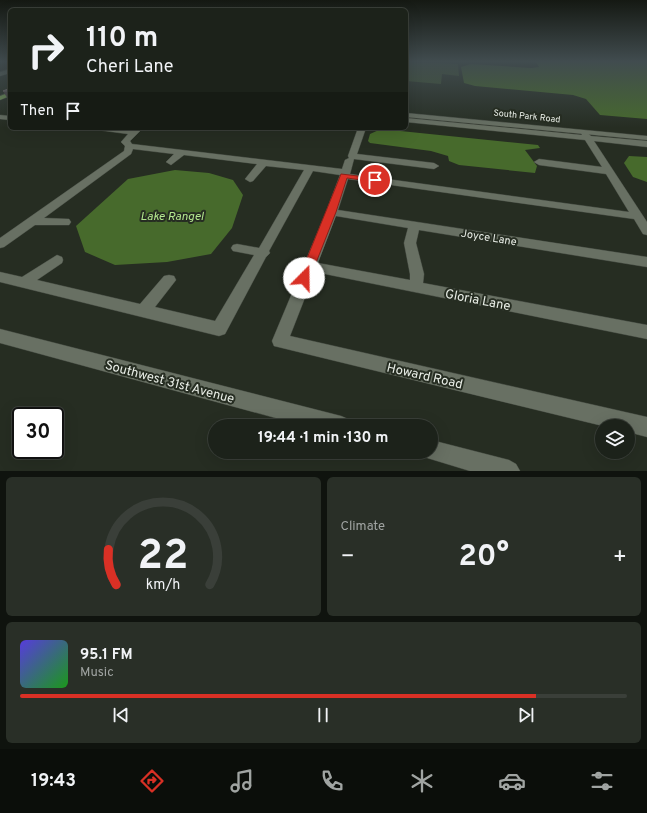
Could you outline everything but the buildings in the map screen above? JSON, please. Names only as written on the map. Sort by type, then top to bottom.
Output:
[{"type":"street","name":"South Park Road","points":[[408,115],[586,135],[647,138]]},
{"type":"street","points":[[408,120],[586,135],[647,144]]},
{"type":"street","points":[[137,130],[126,140],[125,142],[129,146],[310,168],[342,174],[636,216]]},
{"type":"street","points":[[309,266],[332,212],[342,174],[351,158],[361,130]]},
{"type":"street","points":[[586,135],[636,216],[647,231]]},
{"type":"street","points":[[0,244],[128,152],[129,146]]},
{"type":"street","points":[[171,162],[182,152]]},
{"type":"street","points":[[351,158],[434,166]]},
{"type":"street","points":[[539,162],[608,171]]},
{"type":"street","points":[[250,179],[263,163]]},
{"type":"street","points":[[0,277],[219,329],[264,252],[310,168]]},
{"type":"street","name":"Joyce Lane","points":[[332,212],[647,262]]},
{"type":"street","points":[[32,221],[65,222]]},
{"type":"street","points":[[414,225],[410,243],[418,274],[416,287]]},
{"type":"street","points":[[237,248],[264,252]]},
{"type":"street","points":[[23,283],[57,260]]},
{"type":"street","name":"Gloria Lane","points":[[309,266],[647,332]]},
{"type":"street","name":"Howard Road","points":[[309,266],[280,341],[647,427]]},
{"type":"street","points":[[143,311],[169,280]]},
{"type":"street","name":"Southwest 31st Avenue","points":[[0,336],[314,419]]},
{"type":"street","points":[[438,452],[509,471]]},
{"type":"shaded area","points":[[468,84],[647,84],[647,119],[600,115],[586,99],[573,95],[475,86]]},
{"type":"shaded area","points":[[379,130],[391,130],[538,145],[540,148],[525,150],[537,166],[535,173],[459,165],[449,161],[448,156],[431,151],[370,143],[368,141],[370,134]]},
{"type":"shaded area","points":[[629,156],[647,157],[647,182],[633,177],[624,163]]},
{"type":"shaded area","name":"Lake Rangel","points":[[175,170],[209,173],[233,180],[243,195],[232,228],[211,254],[167,262],[115,265],[85,252],[76,226],[128,179]]},
{"type":"route","points":[[304,278],[332,212],[344,176],[375,180]]}]
